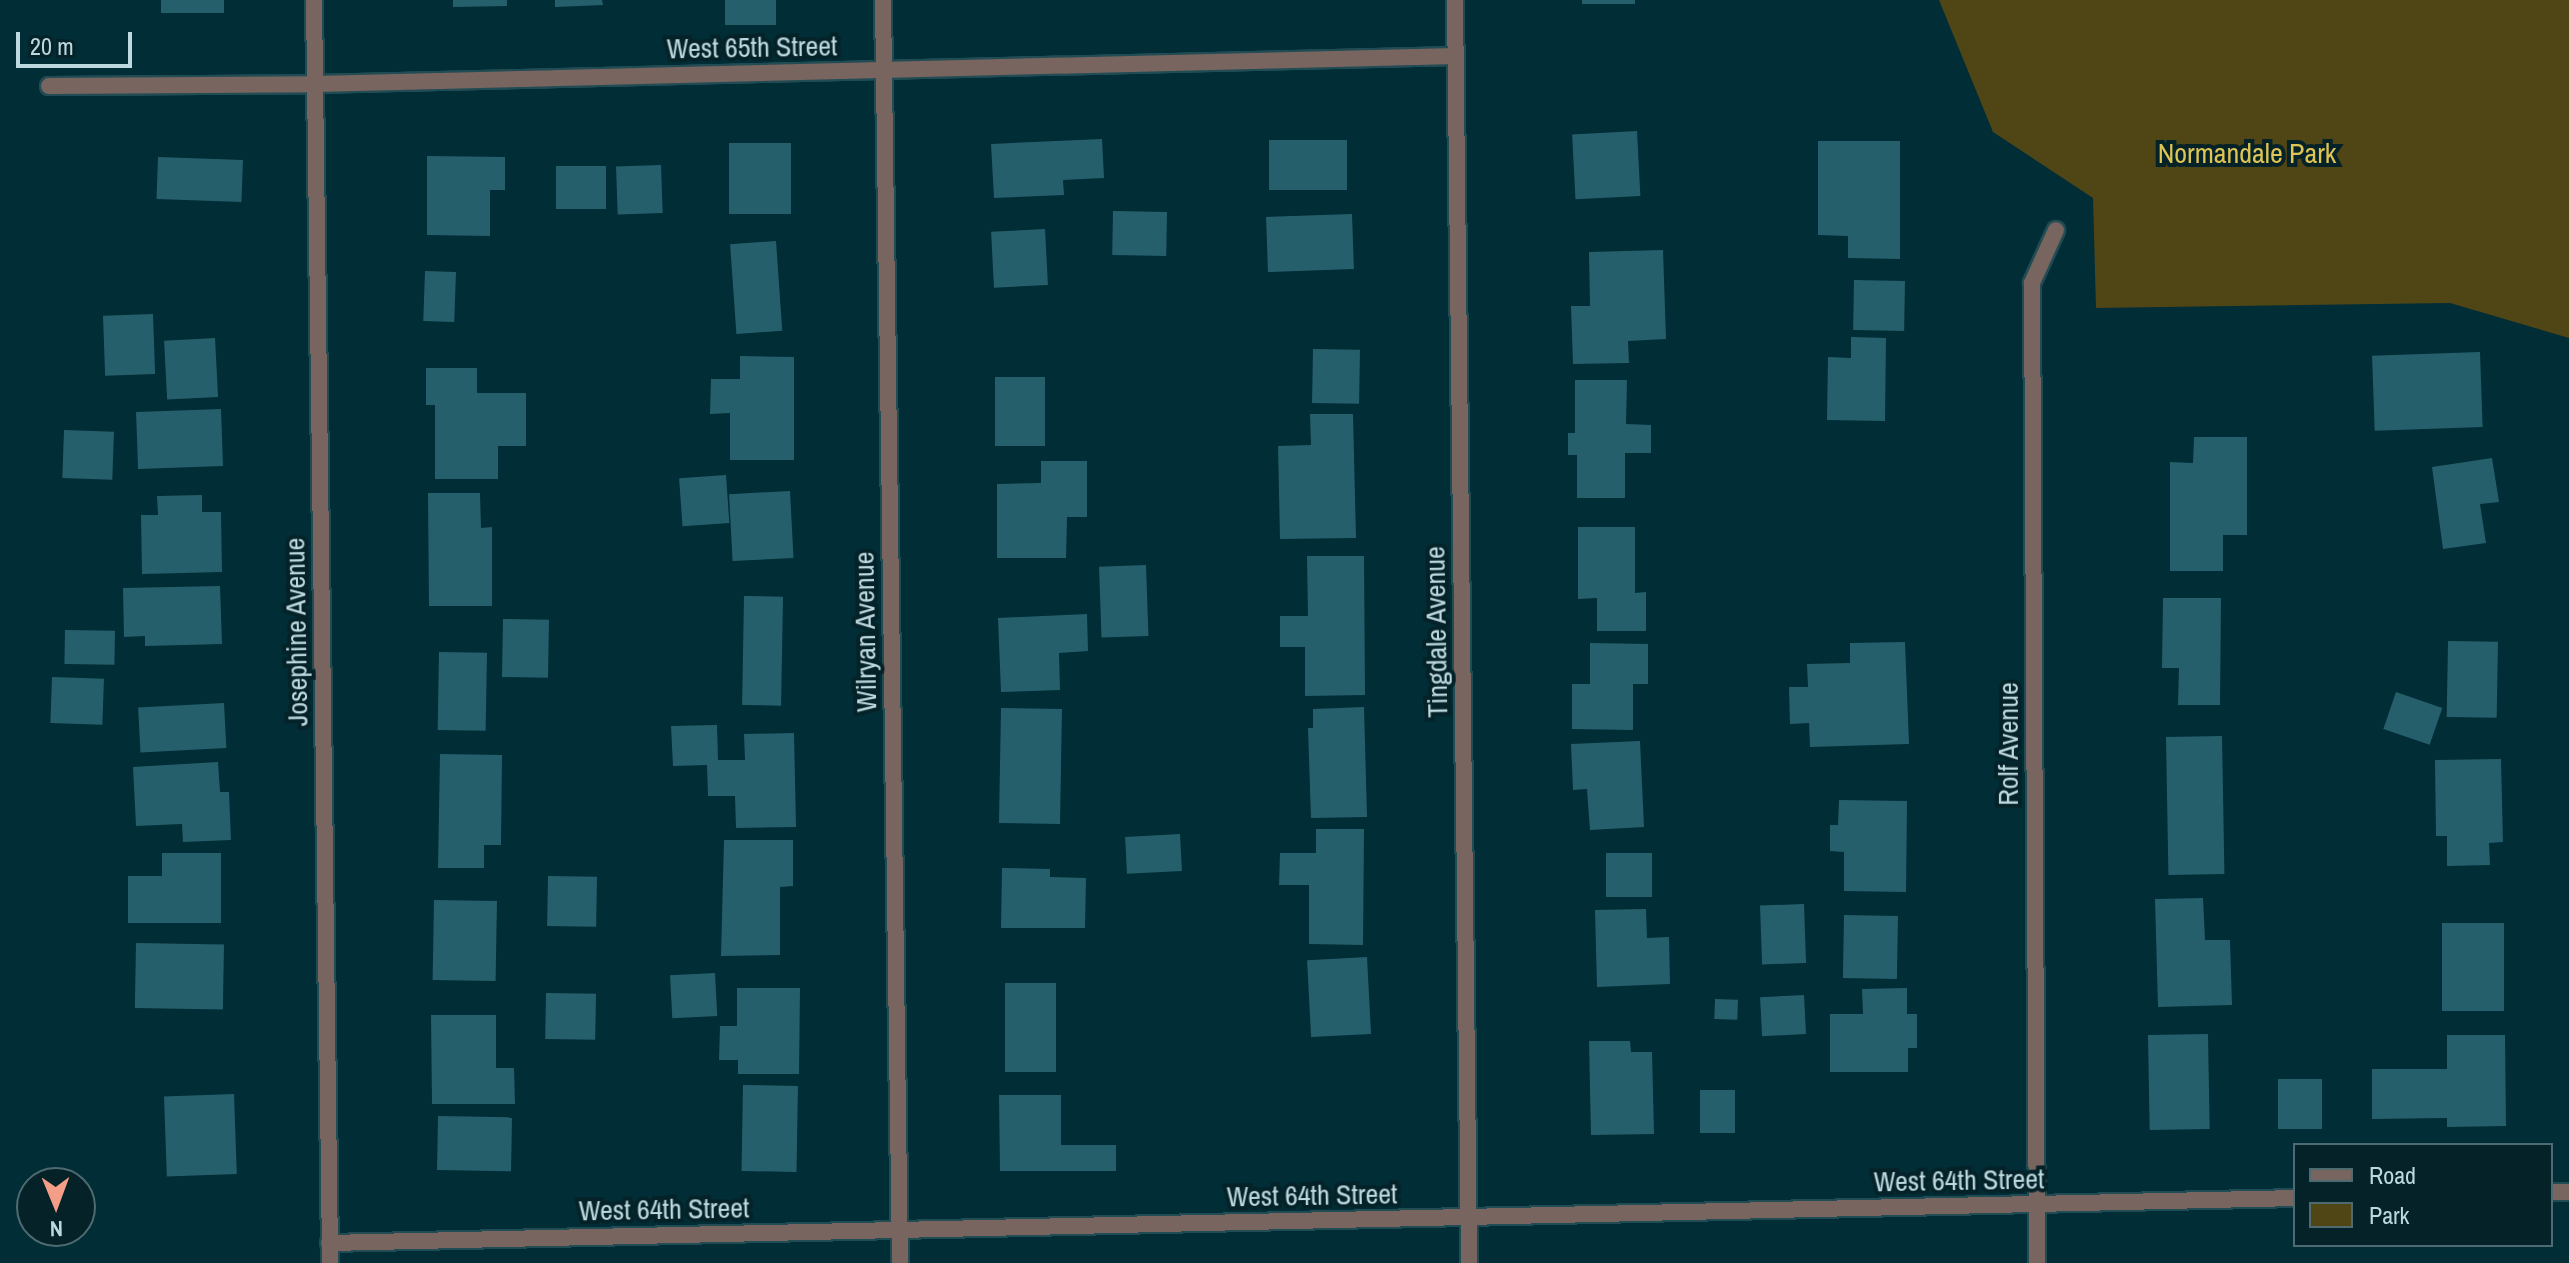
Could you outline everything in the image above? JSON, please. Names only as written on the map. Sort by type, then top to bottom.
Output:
[{"type":"street","name":"Josephine Avenue","points":[[314,0],[330,1263]]},
{"type":"street","name":"Wilryan Avenue","points":[[883,0],[900,1263]]},
{"type":"street","name":"Tingdale Avenue","points":[[1455,0],[1469,1263]]},
{"type":"street","name":"West 65th Street","points":[[49,86],[315,84],[1456,56]]},
{"type":"street","name":"Rolf Avenue","points":[[2037,1263],[2032,283],[2056,230]]},
{"type":"street","name":"West 64th Street","points":[[329,1243],[2293,1198]]},
{"type":"green space","name":"Normandale Park","points":[[1939,0],[2569,0],[2569,338],[2450,303],[2096,308],[2093,198],[1993,132]]},
{"type":"building","points":[[161,0],[224,0],[224,13],[161,13]]},
{"type":"building","points":[[453,0],[507,0],[507,6],[453,7]]},
{"type":"building","points":[[555,0],[602,0],[603,5],[555,7]]},
{"type":"building","points":[[725,0],[776,0],[776,25],[725,25]]},
{"type":"building","points":[[1582,0],[1635,0],[1635,4],[1582,4]]},
{"type":"building","points":[[1637,131],[1640,196],[1575,199],[1572,134]]},
{"type":"building","points":[[1102,139],[1104,178],[1063,180],[1064,195],[994,198],[991,144]]},
{"type":"building","points":[[1269,140],[1347,140],[1347,190],[1269,190]]},
{"type":"building","points":[[1818,141],[1900,141],[1900,259],[1848,258],[1848,236],[1818,235]]},
{"type":"building","points":[[729,143],[791,143],[791,214],[729,214]]},
{"type":"building","points":[[427,156],[505,157],[505,190],[490,190],[490,236],[427,235]]},
{"type":"building","points":[[158,157],[243,160],[241,202],[157,199]]},
{"type":"building","points":[[661,165],[663,213],[618,215],[616,167]]},
{"type":"building","points":[[556,166],[606,166],[606,209],[556,209]]},
{"type":"building","points":[[1113,211],[1167,212],[1166,256],[1112,255]]},
{"type":"building","points":[[1352,214],[1354,269],[1268,272],[1266,217]]},
{"type":"building","points":[[1045,229],[1048,285],[994,288],[991,232]]},
{"type":"building","points":[[776,241],[782,331],[736,334],[730,244]]},
{"type":"building","points":[[1663,250],[1666,339],[1628,341],[1629,363],[1573,364],[1571,306],[1590,306],[1589,252]]},
{"type":"building","points":[[425,271],[456,272],[454,322],[423,321]]},
{"type":"building","points":[[1854,280],[1905,281],[1904,331],[1853,330]]},
{"type":"building","points":[[153,314],[155,374],[105,376],[103,316]]},
{"type":"building","points":[[1851,337],[1886,338],[1885,421],[1827,420],[1828,357],[1851,358]]},
{"type":"building","points":[[215,338],[218,397],[167,400],[164,341]]},
{"type":"building","points":[[1313,349],[1360,350],[1359,404],[1312,403]]},
{"type":"building","points":[[2480,352],[2483,427],[2375,431],[2372,356]]},
{"type":"building","points":[[740,356],[794,357],[794,460],[730,460],[730,413],[710,414],[711,379],[740,379]]},
{"type":"building","points":[[426,368],[477,368],[477,393],[526,393],[526,446],[498,446],[498,479],[435,479],[435,405],[426,405]]},
{"type":"building","points":[[995,377],[1045,377],[1045,446],[995,446]]},
{"type":"building","points":[[1575,380],[1627,380],[1626,424],[1651,425],[1651,453],[1625,453],[1625,498],[1577,498],[1577,455],[1568,455],[1568,433],[1575,433]]},
{"type":"building","points":[[221,409],[223,466],[138,469],[136,412]]},
{"type":"building","points":[[1310,414],[1353,414],[1356,538],[1280,539],[1278,446],[1311,445]]},
{"type":"building","points":[[64,430],[114,432],[112,480],[62,478]]},
{"type":"building","points":[[2194,437],[2247,437],[2247,535],[2223,535],[2223,571],[2170,571],[2170,462],[2193,463]]},
{"type":"building","points":[[2492,458],[2499,502],[2480,504],[2486,543],[2443,549],[2432,467]]},
{"type":"building","points":[[1041,461],[1087,461],[1087,517],[1067,517],[1066,558],[997,558],[997,484],[1041,483]]},
{"type":"building","points":[[726,475],[729,523],[682,526],[679,478]]},
{"type":"building","points":[[790,491],[794,558],[733,561],[729,494]]},
{"type":"building","points":[[428,493],[480,493],[481,528],[492,527],[492,606],[429,606]]},
{"type":"building","points":[[202,495],[202,512],[221,512],[222,572],[142,574],[141,515],[158,515],[157,496]]},
{"type":"building","points":[[1578,527],[1635,527],[1635,593],[1646,592],[1646,631],[1597,631],[1597,598],[1578,599]]},
{"type":"building","points":[[1307,556],[1364,556],[1365,695],[1305,696],[1305,647],[1280,647],[1280,616],[1308,616]]},
{"type":"building","points":[[1146,565],[1148,636],[1102,638],[1099,567]]},
{"type":"building","points":[[220,586],[222,644],[145,646],[145,636],[124,637],[123,588]]},
{"type":"building","points":[[744,596],[783,597],[781,706],[742,705]]},
{"type":"building","points":[[2163,598],[2221,598],[2220,705],[2178,705],[2179,668],[2162,668]]},
{"type":"building","points":[[1087,614],[1088,651],[1059,653],[1060,690],[1001,692],[998,618]]},
{"type":"building","points":[[503,619],[549,620],[548,678],[502,677]]},
{"type":"building","points":[[65,630],[115,631],[114,665],[64,664]]},
{"type":"building","points":[[2448,641],[2498,642],[2497,718],[2447,717]]},
{"type":"building","points":[[1905,642],[1909,744],[1810,747],[1809,723],[1790,724],[1789,687],[1808,687],[1807,664],[1850,663],[1850,643]]},
{"type":"building","points":[[1590,643],[1648,644],[1648,684],[1633,684],[1633,730],[1572,729],[1572,684],[1590,684]]},
{"type":"building","points":[[439,652],[487,653],[486,731],[438,730]]},
{"type":"building","points":[[52,677],[104,679],[102,725],[50,723]]},
{"type":"building","points":[[2396,692],[2442,708],[2430,745],[2383,729]]},
{"type":"building","points":[[224,703],[226,748],[140,752],[138,708]]},
{"type":"building","points":[[1364,707],[1367,817],[1311,818],[1308,728],[1313,728],[1313,709]]},
{"type":"building","points":[[1001,708],[1062,709],[1060,824],[999,823]]},
{"type":"building","points":[[717,725],[718,760],[745,760],[744,734],[794,733],[796,827],[736,828],[735,796],[708,796],[707,765],[673,766],[671,726]]},
{"type":"building","points":[[2222,736],[2224,874],[2168,875],[2166,737]]},
{"type":"building","points":[[1640,741],[1644,827],[1590,830],[1587,789],[1573,790],[1571,744]]},
{"type":"building","points":[[440,754],[502,755],[501,845],[484,845],[484,868],[438,868]]},
{"type":"building","points":[[2501,759],[2503,842],[2489,843],[2490,865],[2447,866],[2447,836],[2436,836],[2435,760]]},
{"type":"building","points":[[218,762],[220,792],[229,792],[231,840],[183,842],[182,824],[136,826],[133,767]]},
{"type":"building","points":[[1839,800],[1907,801],[1906,892],[1844,891],[1844,852],[1830,851],[1830,825],[1838,825]]},
{"type":"building","points":[[1316,829],[1364,829],[1363,945],[1309,944],[1309,885],[1279,885],[1280,853],[1316,853]]},
{"type":"building","points":[[1180,834],[1182,871],[1127,874],[1125,837]]},
{"type":"building","points":[[724,840],[793,840],[793,886],[780,887],[780,955],[721,956]]},
{"type":"building","points":[[162,853],[221,853],[221,923],[128,923],[128,876],[162,876]]},
{"type":"building","points":[[1606,853],[1652,853],[1652,897],[1606,897]]},
{"type":"building","points":[[1002,868],[1050,869],[1050,877],[1086,878],[1085,928],[1001,928]]},
{"type":"building","points":[[548,876],[597,877],[596,927],[547,926]]},
{"type":"building","points":[[2203,898],[2205,940],[2230,940],[2232,1005],[2158,1007],[2155,899]]},
{"type":"building","points":[[434,900],[497,901],[496,981],[433,980]]},
{"type":"building","points":[[1804,904],[1806,963],[1762,964],[1760,906]]},
{"type":"building","points":[[1646,909],[1647,938],[1669,937],[1670,984],[1597,987],[1595,910]]},
{"type":"building","points":[[1844,915],[1898,916],[1897,979],[1843,978]]},
{"type":"building","points":[[2442,923],[2504,923],[2504,1011],[2442,1011]]},
{"type":"building","points":[[136,943],[224,945],[223,1010],[135,1008]]},
{"type":"building","points":[[1367,957],[1371,1034],[1311,1037],[1307,960]]},
{"type":"building","points":[[715,973],[717,1016],[672,1018],[670,975]]},
{"type":"building","points":[[1005,983],[1056,983],[1056,1072],[1005,1072]]},
{"type":"building","points":[[737,988],[800,988],[799,1074],[738,1074],[738,1060],[719,1060],[720,1026],[737,1026]]},
{"type":"building","points":[[1907,988],[1907,1014],[1917,1014],[1917,1048],[1908,1048],[1908,1072],[1830,1072],[1830,1014],[1863,1014],[1862,989]]},
{"type":"building","points":[[546,993],[596,994],[595,1040],[545,1039]]},
{"type":"building","points":[[1804,995],[1806,1034],[1762,1036],[1760,997]]},
{"type":"building","points":[[1715,999],[1738,1000],[1737,1020],[1714,1019]]},
{"type":"building","points":[[431,1015],[496,1015],[496,1068],[514,1068],[515,1104],[432,1104]]},
{"type":"building","points":[[2208,1034],[2210,1129],[2150,1130],[2148,1035]]},
{"type":"building","points":[[2447,1035],[2505,1035],[2506,1126],[2447,1127],[2447,1118],[2372,1119],[2372,1069],[2447,1069]]},
{"type":"building","points":[[1589,1041],[1630,1041],[1631,1052],[1652,1052],[1654,1134],[1591,1135]]},
{"type":"building","points":[[2278,1079],[2322,1079],[2322,1129],[2278,1129]]},
{"type":"building","points":[[743,1085],[798,1086],[796,1172],[741,1171]]},
{"type":"building","points":[[1700,1090],[1735,1090],[1735,1133],[1700,1133]]},
{"type":"building","points":[[234,1094],[237,1174],[167,1176],[164,1096]]},
{"type":"building","points":[[999,1095],[1061,1095],[1061,1145],[1116,1145],[1116,1171],[1000,1171]]},
{"type":"building","points":[[438,1116],[512,1117],[511,1171],[437,1170]]}]
